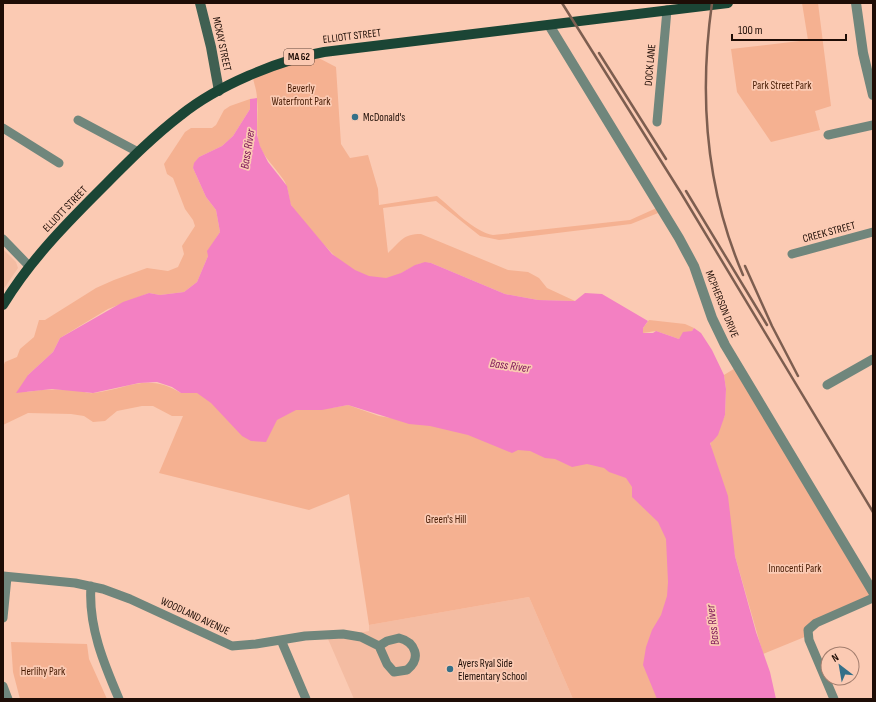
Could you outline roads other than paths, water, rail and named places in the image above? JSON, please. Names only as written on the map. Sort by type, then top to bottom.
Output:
[{"type":"main road","name":"MCKAY STREET","points":[[200,3],[211,47],[219,91]]},
{"type":"main road","name":"ELLIOTT STREET","points":[[3,305],[29,266],[57,233],[138,152],[181,114],[219,91],[265,69],[311,54],[549,25],[667,7],[728,3]]},
{"type":"street","points":[[856,3],[864,53],[873,94]]},
{"type":"street","name":"DOCK LANE","points":[[657,122],[667,7]]},
{"type":"street","name":"MCPHERSON DRIVE","points":[[549,25],[672,224],[694,266],[706,303],[725,345],[873,592]]},
{"type":"street","points":[[78,120],[138,152]]},
{"type":"street","points":[[828,135],[873,125]]},
{"type":"street","points":[[3,128],[60,163]]},
{"type":"street","name":"CREEK STREET","points":[[792,254],[873,232]]},
{"type":"street","points":[[3,240],[29,266]]},
{"type":"street","points":[[827,385],[873,359]]},
{"type":"street","points":[[3,618],[5,577]]},
{"type":"street","name":"WOODLAND AVENUE","points":[[5,577],[91,586],[130,599],[232,646],[324,634],[344,634],[361,637],[379,646]]},
{"type":"street","points":[[91,586],[92,611],[101,656],[119,699]]},
{"type":"street","points":[[834,699],[809,640],[808,630],[816,623],[873,598]]},
{"type":"street","points":[[281,640],[302,698]]},
{"type":"street","points":[[3,686],[8,699]]},
{"type":"water","name":"Bass River","points":[[257,98],[257,135],[260,146],[268,162],[287,186],[291,205],[332,254],[355,270],[369,276],[386,278],[425,262],[431,263],[505,294],[538,300],[575,301],[585,293],[602,294],[648,321],[643,328],[643,333],[653,333],[656,331],[679,339],[683,332],[692,331],[694,328],[701,333],[712,350],[724,375],[726,389],[725,415],[718,435],[710,443],[728,496],[735,556],[756,632],[770,672],[776,699],[657,699],[643,665],[646,647],[652,630],[661,615],[667,596],[668,582],[666,539],[658,522],[632,497],[632,487],[626,478],[609,472],[604,468],[587,464],[572,467],[555,459],[545,458],[530,451],[518,450],[512,453],[468,435],[430,426],[409,424],[348,405],[322,410],[296,410],[277,420],[266,442],[251,441],[242,436],[211,403],[197,393],[181,393],[172,387],[157,382],[139,383],[93,393],[52,389],[16,393],[28,375],[53,352],[60,338],[123,302],[149,293],[160,295],[184,292],[197,282],[208,256],[207,251],[220,232],[216,210],[206,197],[193,168],[194,163],[199,157],[222,146],[233,136],[250,109],[250,99]]},
{"type":"railway","points":[[562,3],[681,193],[873,512]]},
{"type":"railway","points":[[712,3],[706,72],[706,107],[709,141],[721,209],[743,275]]},
{"type":"railway","points":[[599,53],[666,159]]},
{"type":"railway","points":[[686,191],[767,325]]},
{"type":"railway","points":[[745,266],[772,326],[798,376]]},
{"type":"place","name":"McDonald's","points":[[355,117]]},
{"type":"place","name":"Ayers Ryal Side Elementary School","points":[[450,669]]},
{"type":"park label","name":"Park Street Park","points":[[782,85]]},
{"type":"park label","name":"Beverly Waterfront Park","points":[[301,94]]},
{"type":"park label","name":"Green's Hill","points":[[446,519]]},
{"type":"park label","name":"Innocenti Park","points":[[795,568]]},
{"type":"park label","name":"Herlihy Park","points":[[43,671]]}]
